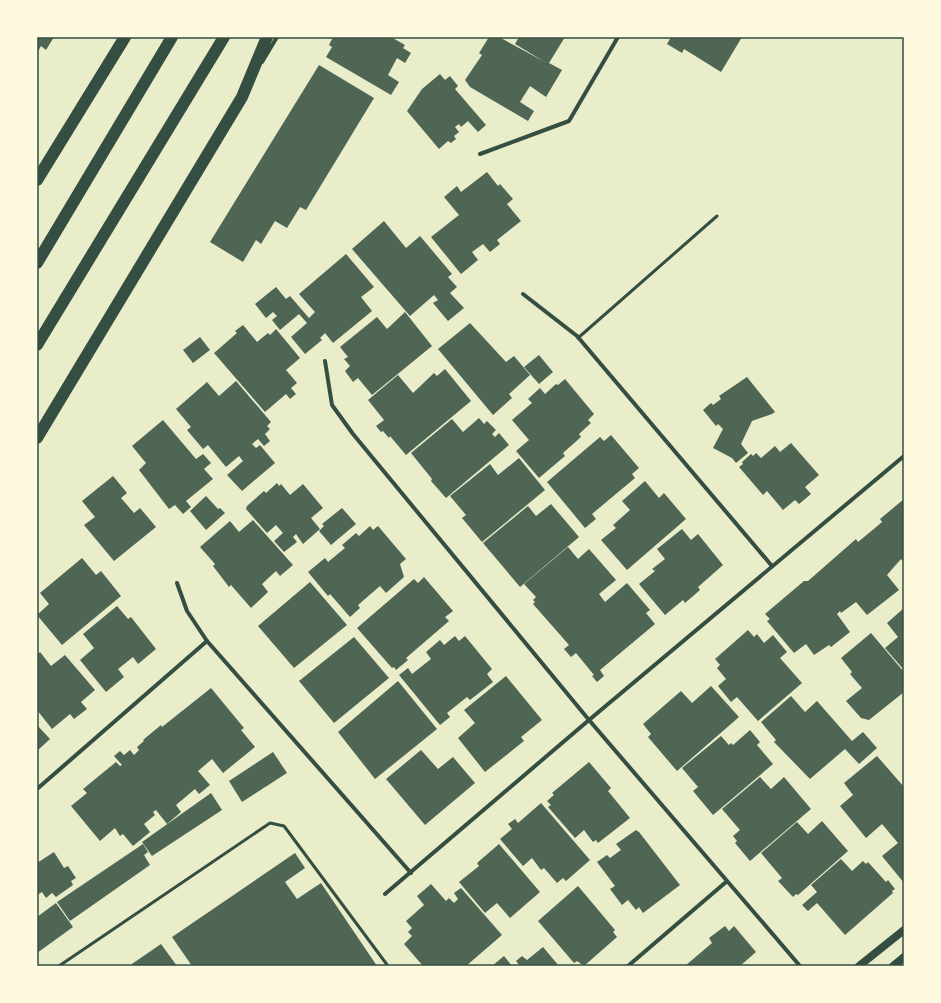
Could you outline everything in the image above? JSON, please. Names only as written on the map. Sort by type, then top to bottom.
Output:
[{"type":"highway","points":[[37,180],[125,37]]},
{"type":"highway","points":[[37,263],[172,37]]},
{"type":"highway","points":[[37,345],[224,37]]},
{"type":"highway","points":[[37,438],[242,97],[266,37]]},
{"type":"main road","points":[[859,966],[904,930]]},
{"type":"main road","points":[[893,966],[904,957]]},
{"type":"street","points":[[242,97],[277,37]]},
{"type":"street","points":[[480,154],[569,121],[618,37]]},
{"type":"street","points":[[523,294],[578,338],[772,566]]},
{"type":"street","points":[[325,361],[332,405],[349,428],[589,720],[726,882],[800,966]]},
{"type":"street","points":[[386,894],[589,720],[904,456]]},
{"type":"street","points":[[177,583],[187,611],[207,641],[411,873]]},
{"type":"street","points":[[37,789],[207,641]]},
{"type":"street","points":[[628,966],[726,882]]},
{"type":"lane","points":[[578,338],[717,216]]},
{"type":"lane","points":[[59,966],[270,823],[284,826],[388,966]]},
{"type":"building","points":[[37,37],[54,37],[46,50],[41,46],[37,53]]},
{"type":"building","points":[[333,37],[391,37],[405,45],[403,48],[411,53],[405,63],[397,58],[388,75],[399,82],[391,95],[326,57],[332,47],[329,45]]},
{"type":"building","points":[[489,37],[499,37],[545,62],[515,44],[519,37],[565,37],[549,63],[562,70],[546,97],[530,86],[520,102],[534,111],[528,121],[470,87],[465,80],[482,55],[479,53]]},
{"type":"building","points":[[671,37],[742,37],[721,72],[684,49],[682,53],[667,44]]},
{"type":"building","points":[[319,65],[374,98],[306,210],[300,207],[287,228],[275,221],[261,244],[256,240],[243,262],[210,242]]},
{"type":"building","points":[[440,74],[445,80],[450,76],[458,86],[455,89],[486,125],[478,132],[468,121],[461,127],[459,124],[455,127],[459,132],[454,136],[456,139],[451,143],[448,141],[439,149],[407,111],[422,89]]},
{"type":"building","points":[[487,172],[498,186],[500,184],[513,199],[507,204],[521,221],[497,240],[500,244],[490,252],[483,244],[472,252],[478,260],[461,274],[431,237],[459,215],[444,197],[457,186],[461,192]]},
{"type":"building","points":[[384,221],[406,248],[420,236],[452,274],[448,277],[457,287],[450,293],[464,308],[448,321],[433,303],[438,300],[434,295],[410,316],[352,249]]},
{"type":"building","points":[[346,254],[374,287],[361,297],[372,311],[333,343],[325,333],[320,338],[322,340],[305,354],[291,337],[307,323],[299,314],[280,330],[272,320],[277,316],[273,312],[266,318],[255,304],[276,287],[286,299],[290,296],[309,318],[315,312],[299,294]]},
{"type":"building","points":[[405,312],[432,346],[372,395],[358,378],[353,382],[345,371],[350,366],[344,359],[348,357],[340,347],[377,317],[387,329]]},
{"type":"building","points":[[470,323],[506,362],[514,356],[530,375],[509,394],[512,398],[493,415],[438,349]]},
{"type":"building","points":[[243,325],[257,342],[268,333],[270,335],[276,329],[300,358],[286,370],[297,383],[291,388],[296,394],[290,399],[286,394],[265,412],[214,353],[237,333],[235,331]]},
{"type":"building","points":[[200,337],[210,350],[193,363],[183,350]]},
{"type":"building","points":[[539,355],[553,372],[539,384],[524,367]]},
{"type":"building","points":[[445,369],[471,401],[406,455],[390,436],[389,438],[376,426],[384,420],[368,400],[398,375],[413,393],[434,373],[437,376]]},
{"type":"building","points":[[747,377],[775,412],[752,421],[741,444],[748,453],[736,463],[732,458],[713,448],[723,429],[718,424],[716,426],[703,410],[711,403],[713,405],[721,399],[719,396]]},
{"type":"building","points":[[565,379],[594,414],[588,420],[591,423],[579,434],[581,437],[563,453],[565,456],[539,478],[516,451],[529,440],[512,420],[532,403],[528,399],[540,388],[545,394],[556,384],[558,385]]},
{"type":"building","points":[[236,381],[271,422],[267,426],[270,429],[265,434],[270,441],[264,446],[258,439],[252,444],[256,448],[260,445],[275,463],[242,491],[227,475],[243,461],[239,456],[226,467],[208,445],[203,449],[187,430],[191,427],[176,409],[207,382],[219,396]]},
{"type":"building","points":[[479,418],[484,424],[487,421],[496,430],[492,434],[495,437],[499,433],[509,445],[446,498],[431,481],[432,479],[411,453],[452,419],[463,432]]},
{"type":"building","points":[[163,420],[196,459],[203,454],[211,463],[204,469],[213,479],[186,501],[191,507],[183,514],[175,505],[169,509],[139,470],[146,463],[132,446]]},
{"type":"building","points":[[611,435],[639,468],[632,474],[635,478],[592,514],[596,519],[585,528],[547,482],[600,437],[604,441]]},
{"type":"building","points":[[791,443],[819,475],[805,487],[811,494],[799,504],[795,500],[783,510],[767,491],[763,495],[739,467],[751,454],[753,456],[756,453],[761,458],[775,446],[780,452]]},
{"type":"building","points":[[519,458],[545,490],[482,542],[462,518],[466,515],[450,496],[490,464],[498,475]]},
{"type":"building","points":[[113,476],[127,493],[121,498],[134,513],[140,508],[156,527],[114,561],[84,525],[95,517],[82,501]]},
{"type":"building","points":[[645,481],[659,498],[664,493],[686,519],[627,570],[601,540],[616,528],[613,525],[630,510],[622,501]]},
{"type":"building","points":[[277,483],[279,486],[281,484],[290,495],[303,484],[323,508],[311,518],[320,529],[303,544],[296,534],[293,537],[297,542],[284,552],[274,541],[283,533],[276,525],[267,533],[246,509],[247,506],[264,491],[266,493]]},
{"type":"building","points":[[206,496],[218,509],[220,508],[225,513],[206,530],[190,511]]},
{"type":"building","points":[[904,499],[904,563],[901,559],[887,575],[899,590],[867,615],[856,602],[841,613],[840,611],[837,614],[850,632],[831,647],[829,645],[814,655],[806,644],[794,653],[767,621],[770,619],[765,614],[804,581],[808,581],[856,539],[858,542],[875,528],[882,522],[880,519]]},
{"type":"building","points":[[551,504],[579,537],[520,587],[483,543],[528,506],[536,516]]},
{"type":"building","points":[[342,508],[356,524],[331,545],[319,531],[324,526],[322,524]]},
{"type":"building","points":[[253,520],[293,565],[280,576],[276,571],[262,584],[268,592],[251,608],[231,585],[229,587],[213,566],[215,564],[200,547],[230,521],[239,532]]},
{"type":"building","points":[[370,526],[373,530],[378,526],[406,559],[400,564],[404,577],[386,593],[380,586],[358,605],[360,608],[350,617],[330,594],[328,596],[308,572],[325,558],[328,562],[345,548],[342,545],[356,533],[359,536]]},
{"type":"building","points":[[682,529],[691,540],[698,534],[723,565],[698,587],[700,590],[685,603],[683,600],[665,615],[639,584],[655,571],[652,569],[665,559],[657,549]]},
{"type":"building","points":[[568,547],[578,559],[589,549],[616,580],[599,594],[605,602],[627,583],[650,610],[646,613],[655,624],[600,670],[604,676],[597,682],[592,676],[594,675],[576,653],[571,657],[564,649],[569,645],[533,604],[535,602],[533,600],[536,597],[524,584]]},
{"type":"building","points":[[82,558],[96,575],[101,571],[121,596],[62,645],[37,615],[49,604],[40,593]]},
{"type":"building","points":[[424,577],[453,611],[445,617],[449,621],[406,658],[408,660],[396,670],[394,667],[392,668],[357,628],[414,579],[418,583]]},
{"type":"building","points":[[310,582],[347,625],[294,668],[258,626]]},
{"type":"building","points":[[117,606],[128,619],[131,617],[156,649],[138,664],[133,657],[118,669],[124,677],[106,692],[80,660],[94,648],[83,634]]},
{"type":"building","points":[[904,608],[904,670],[885,648],[898,637],[887,623]]},
{"type":"building","points":[[748,630],[754,637],[757,634],[764,643],[773,635],[787,652],[780,658],[802,683],[758,721],[737,697],[731,702],[718,686],[726,679],[717,668],[720,665],[715,659]]},
{"type":"building","points":[[871,633],[904,672],[904,692],[869,720],[861,718],[846,701],[862,688],[850,674],[852,672],[841,658]]},
{"type":"building","points":[[455,636],[459,641],[465,636],[492,669],[487,674],[493,682],[470,700],[467,697],[447,713],[450,717],[440,725],[399,675],[408,668],[412,674],[431,659],[426,652],[440,640],[444,645]]},
{"type":"building","points":[[354,637],[389,678],[334,723],[299,681]]},
{"type":"building","points":[[40,652],[51,666],[65,655],[95,690],[81,702],[87,709],[74,719],[70,714],[52,729],[37,710],[37,655]]},
{"type":"building","points":[[506,676],[542,720],[521,737],[524,741],[485,772],[458,738],[475,723],[464,710]]},
{"type":"building","points":[[398,681],[437,729],[375,779],[338,732]]},
{"type":"building","points":[[711,686],[739,717],[677,771],[648,737],[651,734],[643,724],[681,691],[692,703]]},
{"type":"building","points":[[211,688],[244,728],[241,730],[255,747],[223,773],[212,759],[198,771],[210,785],[199,794],[195,789],[176,805],[181,812],[167,824],[156,810],[153,812],[155,815],[144,824],[150,832],[133,846],[123,834],[120,836],[115,828],[100,841],[71,806],[87,793],[83,789],[116,762],[120,766],[122,765],[114,756],[120,751],[124,755],[130,750],[134,755],[139,750],[137,747],[144,741],[143,740],[161,725],[162,727]]},
{"type":"building","points":[[791,696],[805,712],[817,701],[852,741],[863,732],[877,748],[859,764],[845,749],[810,779],[774,742],[776,740],[761,722]]},
{"type":"building","points":[[37,725],[50,739],[37,751]]},
{"type":"building","points":[[750,730],[760,742],[757,745],[773,764],[713,815],[693,791],[698,787],[682,768],[721,736],[729,745],[731,743],[733,745]]},
{"type":"building","points":[[421,750],[438,769],[453,757],[475,783],[425,825],[386,779]]},
{"type":"building","points":[[273,752],[287,773],[242,802],[229,781]]},
{"type":"building","points":[[877,756],[904,787],[904,883],[882,856],[898,843],[882,824],[866,838],[840,806],[853,795],[844,783]]},
{"type":"building","points":[[589,762],[611,788],[608,791],[630,818],[598,843],[596,840],[593,842],[584,830],[575,838],[548,807],[551,805],[547,801],[554,795],[552,793]]},
{"type":"building","points":[[760,777],[771,789],[784,777],[811,809],[750,861],[735,843],[737,841],[733,836],[740,830],[722,809]]},
{"type":"building","points":[[211,793],[222,810],[152,856],[142,842]]},
{"type":"building","points":[[541,803],[590,860],[566,881],[563,878],[557,883],[544,868],[541,870],[532,858],[523,866],[500,839],[512,829],[508,824],[515,819],[518,823]]},
{"type":"building","points":[[822,821],[848,851],[798,895],[796,894],[793,897],[778,881],[782,878],[761,853],[797,822],[808,834]]},
{"type":"building","points":[[636,830],[680,885],[643,913],[639,907],[636,910],[628,900],[622,905],[610,889],[615,886],[597,862],[607,855],[610,858],[621,850],[616,844]]},
{"type":"building","points":[[143,844],[148,852],[144,855],[150,865],[70,921],[57,902]]},
{"type":"building","points":[[499,844],[540,892],[510,918],[497,903],[485,913],[459,882],[479,866],[477,863]]},
{"type":"building","points":[[54,852],[64,868],[68,866],[76,878],[71,881],[73,885],[56,897],[52,893],[46,898],[42,892],[37,895],[37,863]]},
{"type":"building","points":[[295,853],[305,868],[285,882],[297,899],[321,883],[377,966],[192,966],[172,937]]},
{"type":"building","points":[[841,859],[852,871],[863,861],[866,864],[868,862],[886,882],[888,880],[895,889],[892,891],[893,893],[845,935],[817,903],[808,911],[802,905],[817,892],[811,885]]},
{"type":"building","points":[[431,884],[446,901],[449,898],[454,903],[458,899],[454,893],[461,888],[502,935],[466,966],[423,966],[404,944],[412,936],[408,932],[412,928],[406,921],[424,905],[417,896]]},
{"type":"building","points":[[578,886],[615,930],[613,932],[617,937],[584,966],[577,961],[574,963],[538,921]]},
{"type":"building","points":[[56,903],[73,927],[37,953],[37,917]]},
{"type":"building","points":[[725,926],[729,931],[734,926],[756,952],[740,966],[685,966],[712,943],[709,938]]},
{"type":"building","points":[[161,944],[177,966],[129,966]]},
{"type":"building","points":[[543,947],[559,966],[520,966],[516,961],[522,956],[527,960]]},
{"type":"building","points":[[504,956],[512,966],[492,966]]}]
